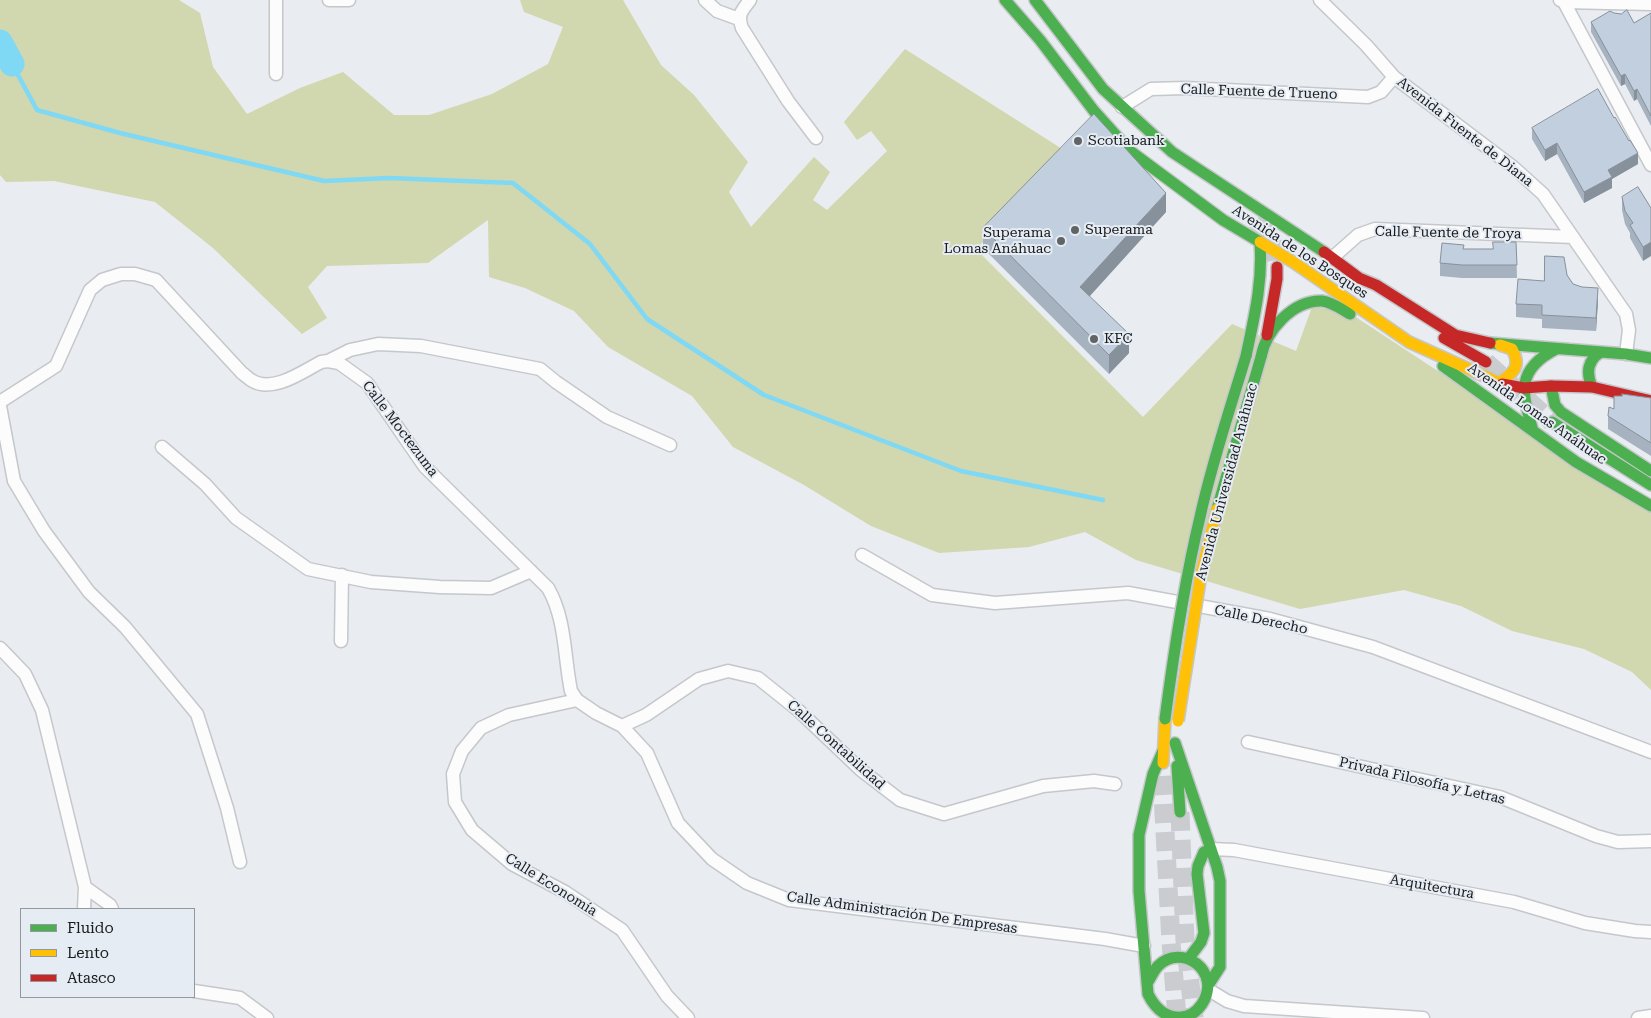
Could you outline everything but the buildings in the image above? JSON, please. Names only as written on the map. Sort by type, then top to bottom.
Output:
[{"type":"main road","name":"Avenida de los Bosques","points":[[1005,0],[1040,40],[1094,111],[1130,151],[1223,220],[1293,262],[1410,342],[1499,383],[1524,388],[1551,386],[1592,387],[1651,401]]},
{"type":"main road","points":[[1035,0],[1118,110]]},
{"type":"main road","name":"Avenida de los Bosques","points":[[1118,110],[1172,152],[1332,258],[1358,278],[1376,285],[1455,335],[1475,341],[1500,345],[1626,354],[1651,358]]},
{"type":"main road","points":[[1194,180],[1256,220]]},
{"type":"main road","name":"Avenida Universidad Anáhuac","points":[[1162,776],[1165,719],[1174,652],[1188,573],[1207,488],[1246,356],[1262,277],[1260,243]]},
{"type":"main road","points":[[1266,342],[1278,267]]},
{"type":"main road","name":"Avenida Lomas Anáhuac","points":[[1358,278],[1445,339],[1486,362]]},
{"type":"main road","name":"Avenida Universidad Anáhuac","points":[[1180,812],[1175,743],[1201,574],[1222,488],[1260,357],[1266,342],[1281,320],[1305,304],[1321,301],[1330,302],[1350,314],[1375,319]]},
{"type":"main road","name":"Avenida Lomas Anáhuac","points":[[1410,342],[1576,462],[1651,506]]},
{"type":"main road","points":[[1499,383],[1513,372],[1517,360],[1512,349],[1500,345]]},
{"type":"main road","points":[[1533,431],[1526,406],[1524,388],[1529,370],[1543,354],[1556,349]]},
{"type":"main road","points":[[1592,387],[1589,381],[1588,367],[1595,355],[1601,352]]},
{"type":"main road","points":[[1551,386],[1555,405],[1561,412],[1651,471]]},
{"type":"main road","name":"Avenida Lomas Anáhuac","points":[[1552,422],[1651,485]]},
{"type":"main road","points":[[1158,951],[1148,982],[1148,994],[1153,1004],[1161,1013],[1172,1017],[1190,1017],[1204,1004],[1209,987],[1220,967],[1220,881],[1218,867],[1175,743]]},
{"type":"main road","points":[[1148,982],[1152,970],[1160,962],[1139,891],[1140,835],[1153,774],[1163,751]]},
{"type":"main road","points":[[1189,958],[1201,942],[1204,934],[1198,866],[1204,852],[1211,848]]},
{"type":"main road","points":[[1158,951],[1183,956],[1196,962],[1207,976],[1209,987]]},
{"type":"street","points":[[276,0],[276,74]]},
{"type":"street","points":[[329,0],[349,0]]},
{"type":"street","points":[[705,0],[717,11],[739,19]]},
{"type":"street","points":[[750,0],[739,19],[742,28],[788,101],[816,138]]},
{"type":"street","name":"Avenida Fuente de Diana","points":[[1320,0],[1366,45],[1394,77],[1513,167],[1542,194],[1626,314],[1629,330],[1626,354]]},
{"type":"street","points":[[1562,1],[1651,4]]},
{"type":"street","points":[[1562,1],[1651,165]]},
{"type":"street","name":"Calle Fuente de Trueno","points":[[1118,110],[1151,89],[1185,88],[1368,97],[1381,92],[1394,77]]},
{"type":"street","name":"Calle Fuente de Troya","points":[[1332,258],[1358,235],[1375,229],[1573,237]]},
{"type":"street","points":[[0,402],[56,366],[90,290],[102,280],[121,274],[135,274],[156,280],[252,382],[278,384],[321,362],[328,361],[350,350],[378,344],[420,346],[540,369],[607,417],[670,445]]},
{"type":"street","name":"Calle Moctezuma","points":[[328,361],[338,363],[367,383],[425,467],[548,588],[559,612],[571,691],[577,700]]},
{"type":"street","points":[[0,406],[14,480],[44,531],[89,592],[125,627],[197,714],[227,808],[240,862]]},
{"type":"street","points":[[162,447],[205,484],[236,518],[308,568],[371,582],[440,587],[491,588],[531,571]]},
{"type":"street","name":"Calle Derecho","points":[[862,555],[932,594],[995,603],[1128,593],[1270,619],[1373,648],[1651,752]]},
{"type":"street","points":[[340,641],[342,576]]},
{"type":"street","points":[[0,648],[25,674],[42,710],[85,887],[84,908]]},
{"type":"street","name":"Calle Contabilidad","points":[[622,726],[646,715],[699,679],[728,671],[758,678],[798,710],[861,770],[900,800],[944,814],[1043,786],[1094,781],[1115,784]]},
{"type":"street","points":[[577,700],[596,713],[622,726]]},
{"type":"street","name":"Calle Economía","points":[[577,700],[509,715],[481,728],[462,751],[453,774],[455,802],[472,830],[512,864],[565,892],[622,930],[667,996],[688,1018]]},
{"type":"street","name":"Calle Administración De Empresas","points":[[622,726],[647,753],[678,823],[712,859],[747,883],[789,900],[1105,939],[1158,951]]},
{"type":"street","name":"Privada Filosofía y Letras","points":[[1248,742],[1500,798],[1596,836],[1618,842],[1651,841]]},
{"type":"street","name":"Arquitectura","points":[[1211,848],[1234,850],[1514,902],[1585,923],[1651,932]]},
{"type":"street","points":[[85,887],[112,908]]},
{"type":"street","points":[[1209,987],[1228,1001],[1244,1006],[1423,1018]]},
{"type":"street","points":[[195,991],[240,998],[267,1018]]},
{"type":"street","points":[[1638,1018],[1651,1016]]},
{"type":"green space","points":[[0,0],[179,0],[200,13],[213,67],[247,114],[300,88],[343,72],[394,115],[429,115],[492,94],[548,64],[563,27],[524,12],[520,0],[623,0],[661,65],[694,95],[748,162],[729,192],[751,227],[814,157],[830,172],[813,200],[827,210],[887,151],[871,131],[857,140],[844,122],[905,49],[1070,154],[976,249],[1143,417],[1232,324],[1296,351],[1312,307],[1348,312],[1651,511],[1651,690],[1632,672],[1584,649],[1512,631],[1461,606],[1404,590],[1300,609],[1136,560],[1085,532],[1029,547],[939,553],[871,526],[804,485],[733,447],[692,396],[608,347],[574,311],[525,288],[489,277],[488,220],[428,263],[327,266],[308,287],[327,318],[302,334],[213,248],[155,202],[54,181],[6,182],[0,175]]},
{"type":"waterway","points":[[0,42],[12,64]]},
{"type":"waterway","points":[[12,64],[37,110],[120,133],[324,181],[389,178],[513,183],[590,244],[647,319],[764,395],[961,471],[1103,500]]},
{"type":"tunnel","points":[[1256,220],[1272,236],[1277,263]]},
{"type":"tunnel","points":[[1486,362],[1552,422]]},
{"type":"tunnel","points":[[1162,776],[1177,1018]]},
{"type":"tunnel","points":[[1180,812],[1185,941],[1194,1018]]},
{"type":"traffic: fast","points":[[1005,0],[1040,40],[1094,111],[1130,151],[1223,220],[1260,242]]},
{"type":"traffic: fast","points":[[1035,0],[1103,89],[1172,152],[1324,252]]},
{"type":"traffic: fast","points":[[1246,356],[1259,286],[1260,243]]},
{"type":"traffic: fast","points":[[1261,357],[1269,337],[1282,318],[1301,306],[1311,302],[1322,301],[1333,304],[1350,314]]},
{"type":"traffic: fast","points":[[1490,343],[1626,354],[1651,358]]},
{"type":"traffic: fast","points":[[1533,431],[1526,405],[1525,384],[1528,374],[1534,365],[1556,349]]},
{"type":"traffic: fast","points":[[1592,387],[1589,377],[1590,363],[1601,352]]},
{"type":"traffic: fast","points":[[1165,719],[1180,617],[1194,542],[1216,456],[1246,356]]},
{"type":"traffic: fast","points":[[1217,509],[1261,357]]},
{"type":"traffic: fast","points":[[1443,366],[1576,462],[1651,506]]},
{"type":"traffic: fast","points":[[1551,386],[1555,405],[1561,412],[1651,471]]},
{"type":"traffic: fast","points":[[1552,422],[1651,485]]},
{"type":"traffic: fast","points":[[1175,743],[1220,881],[1220,967],[1209,984]]},
{"type":"traffic: fast","points":[[1148,982],[1158,966],[1167,959],[1178,957],[1188,959],[1203,971],[1207,981],[1207,992],[1197,1010],[1187,1016],[1180,1017],[1167,1015],[1153,1003],[1148,994],[1139,891],[1139,835],[1153,774],[1163,751]]},
{"type":"traffic: fast","points":[[1177,766],[1180,812]]},
{"type":"traffic: fast","points":[[1189,958],[1201,942],[1204,933],[1197,874],[1204,852],[1211,849]]},
{"type":"traffic: slow","points":[[1260,242],[1293,262],[1409,342],[1502,384]]},
{"type":"traffic: slow","points":[[1499,383],[1512,373],[1516,365],[1512,349],[1500,345]]},
{"type":"traffic: slow","points":[[1178,721],[1201,574],[1217,509]]},
{"type":"traffic: slow","points":[[1163,763],[1165,719]]},
{"type":"traffic: jam","points":[[1324,252],[1359,278],[1376,285],[1455,335],[1490,343]]},
{"type":"traffic: jam","points":[[1267,335],[1277,279],[1277,267]]},
{"type":"traffic: jam","points":[[1444,338],[1486,362]]},
{"type":"traffic: jam","points":[[1502,384],[1524,388],[1551,386],[1592,387],[1651,401]]},
{"type":"place","name":"Scotiabank","points":[[1078,141]]},
{"type":"place","name":"Superama","points":[[1075,230]]},
{"type":"place","name":"Superama Lomas Anáhuac","points":[[1061,241]]},
{"type":"place","name":"KFC","points":[[1094,339]]}]
